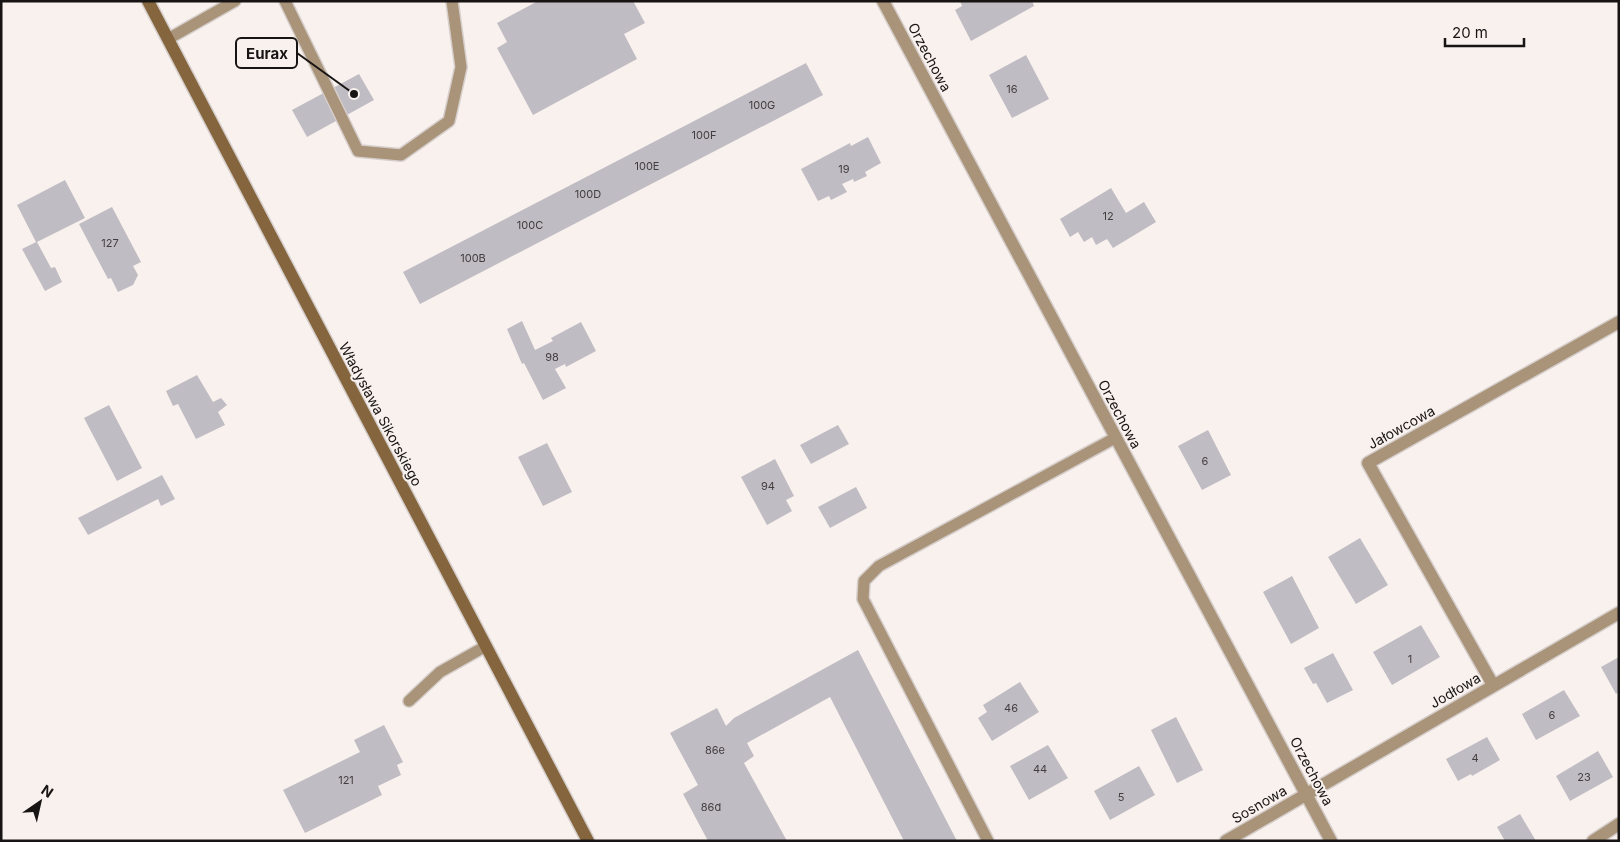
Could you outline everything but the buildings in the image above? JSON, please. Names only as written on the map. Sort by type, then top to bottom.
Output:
[{"type":"main road","name":"Władysława Sikorskiego","points":[[148,1],[588,841]]},
{"type":"street","name":"Orzechowa","points":[[883,1],[1332,841]]},
{"type":"street","name":"Jałowcowa","points":[[1492,685],[1368,463],[1619,322]]},
{"type":"street","name":"Jodłowa","points":[[1307,794],[1619,613]]},
{"type":"street","name":"Sosnowa","points":[[1226,841],[1243,836],[1307,794]]},
{"type":"street","points":[[1593,841],[1619,824]]},
{"type":"lane","points":[[168,39],[235,1]]},
{"type":"lane","points":[[285,1],[358,151],[401,155],[449,121],[461,67],[452,1]]},
{"type":"lane","points":[[988,841],[863,599],[864,581],[879,566],[1115,438]]},
{"type":"lane","points":[[409,701],[440,672],[486,646]]},
{"type":"place","name":"Eurax","points":[[354,94]]}]
